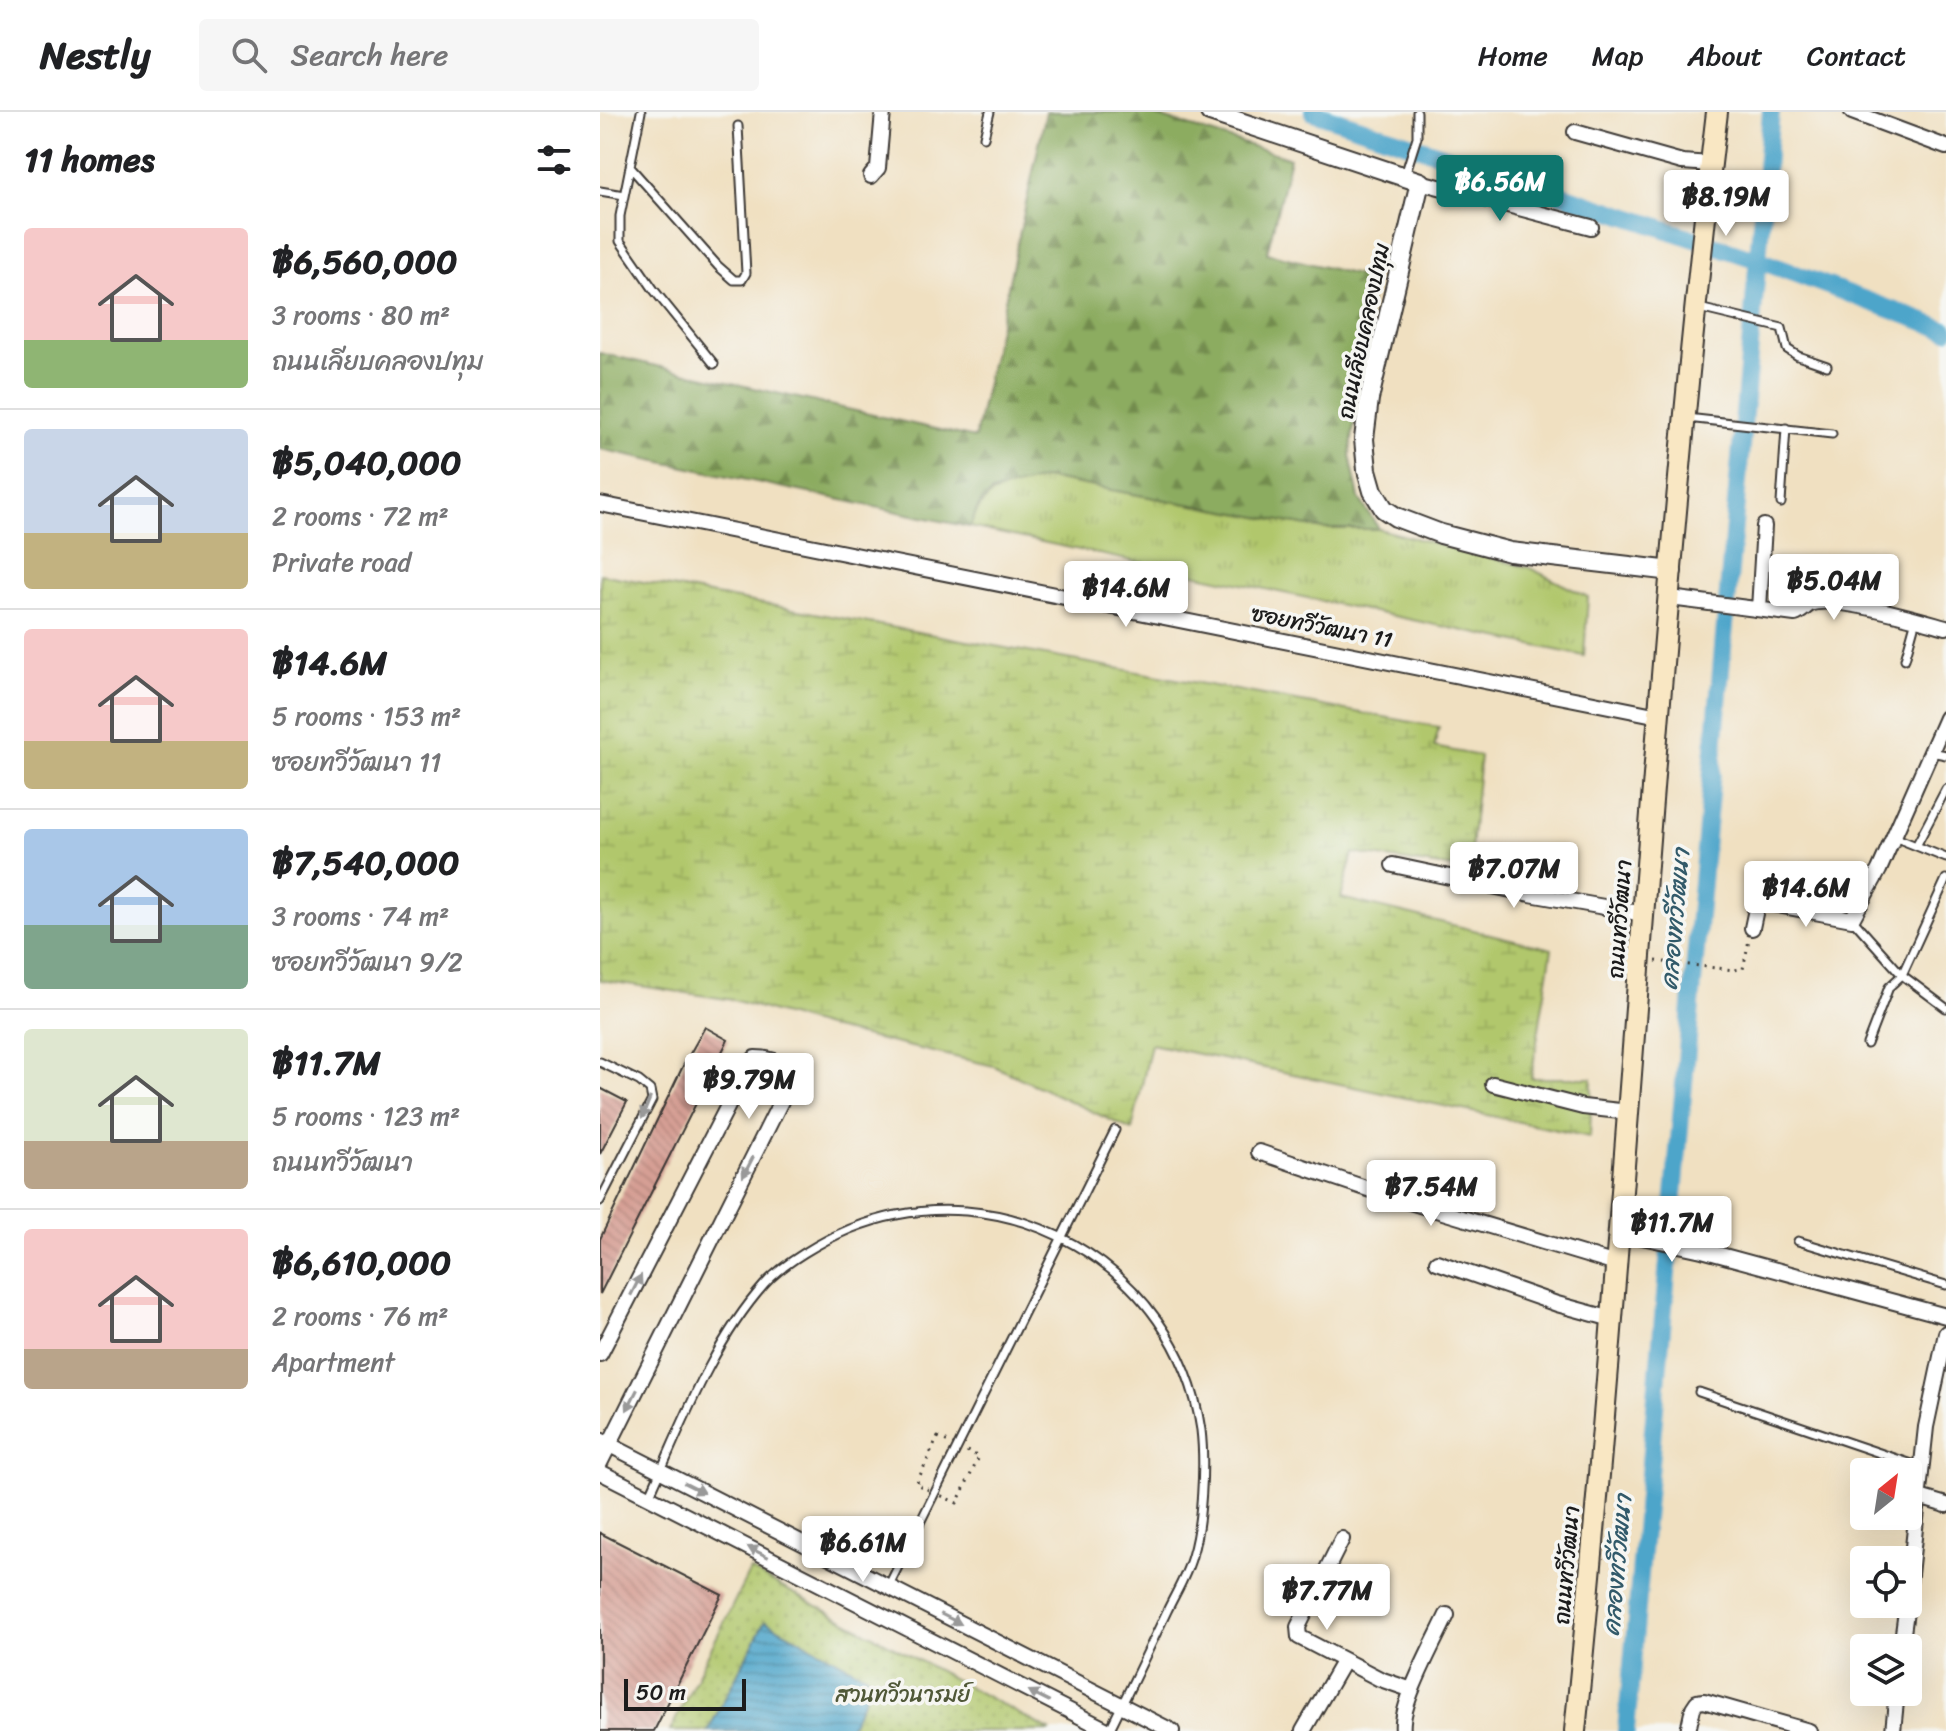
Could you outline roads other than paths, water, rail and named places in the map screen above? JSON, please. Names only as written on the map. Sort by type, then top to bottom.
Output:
[{"type":"main road","name":"ถนนทวีวัฒนา","points":[[1575,1731],[1612,1319],[1659,716],[1717,112]]},
{"type":"street","points":[[871,176],[878,168],[883,112]]},
{"type":"street","points":[[1852,112],[1946,147]]},
{"type":"street","points":[[1217,113],[1410,176],[1591,227]]},
{"type":"street","points":[[1575,132],[1682,162],[1711,164]]},
{"type":"street","name":"ถนนเลียบคลองปทุม","points":[[1410,176],[1364,439],[1367,470],[1373,491],[1384,509],[1396,517],[1441,534],[1510,552],[1672,571]]},
{"type":"street","name":"ซอยทวีวัฒนา 11","points":[[600,504],[1659,716]]},
{"type":"street","points":[[1759,609],[1764,526]]},
{"type":"street","points":[[1670,598],[1795,614],[1812,603],[1838,603],[1946,627]]},
{"type":"street","points":[[1752,928],[1756,909],[1762,902],[1852,919],[1939,753],[1946,718]]},
{"type":"street","points":[[1393,865],[1644,914]]},
{"type":"street","points":[[600,1354],[748,1067],[755,1058],[766,1058],[784,1066],[790,1073],[791,1081],[605,1442],[600,1463]]},
{"type":"street","points":[[1493,1084],[1583,1107],[1629,1112]]},
{"type":"street","points":[[1259,1152],[1386,1195],[1616,1264]]},
{"type":"street","points":[[1619,1232],[1702,1250],[1946,1316]]},
{"type":"street","points":[[1437,1262],[1557,1304],[1612,1319]]},
{"type":"street","points":[[1922,1459],[1946,1333]]},
{"type":"street","points":[[605,1442],[1172,1731]]},
{"type":"street","points":[[600,1472],[1109,1731]]},
{"type":"street","points":[[1922,1498],[1946,1505]]},
{"type":"street","points":[[1342,1539],[1298,1627],[1299,1637],[1343,1662],[1412,1690]]},
{"type":"street","points":[[1403,1731],[1401,1722],[1412,1690],[1447,1615]]},
{"type":"street","points":[[1303,1731],[1343,1662]]},
{"type":"street","points":[[1688,1731],[1693,1708],[1697,1702],[1704,1701],[1809,1731]]},
{"type":"street","points":[[1893,1731],[1896,1706]]},
{"type":"lane","points":[[641,112],[620,216],[620,241],[654,290],[714,364]]},
{"type":"lane","points":[[984,137],[990,112]]},
{"type":"lane","points":[[1410,176],[1417,137],[1417,112]]},
{"type":"lane","points":[[631,168],[718,266],[734,280],[742,280],[746,273],[738,126]]},
{"type":"lane","points":[[600,191],[624,195]]},
{"type":"lane","points":[[1697,307],[1782,328],[1787,349],[1827,366]]},
{"type":"lane","points":[[1686,418],[1832,434]]},
{"type":"lane","points":[[1781,503],[1786,428]]},
{"type":"lane","points":[[1905,659],[1916,619]]},
{"type":"lane","points":[[1916,846],[1946,789]]},
{"type":"lane","points":[[1894,837],[1946,858]]},
{"type":"lane","points":[[1867,1044],[1889,987],[1902,975],[1946,879]]},
{"type":"lane","points":[[1852,919],[1902,975],[1946,1008]]},
{"type":"lane","points":[[600,1062],[639,1081],[650,1090],[652,1100],[600,1201]]},
{"type":"lane","points":[[888,1587],[1115,1130]]},
{"type":"lane","points":[[649,1497],[717,1351],[765,1283],[823,1240],[877,1218],[945,1209],[1006,1216],[1062,1237],[1098,1259],[1136,1293],[1159,1322],[1183,1366],[1200,1429],[1203,1473],[1192,1556],[1109,1731]]},
{"type":"lane","points":[[1798,1241],[1946,1285]]},
{"type":"lane","points":[[1699,1392],[1894,1458]]},
{"type":"water","points":[[765,1621],[867,1676],[866,1695],[848,1731],[708,1731]]},
{"type":"waterway","points":[[1313,112],[1758,260],[1946,330]]},
{"type":"waterway","name":"คลองทวีวัฒนา","points":[[1626,1731],[1771,112]]},
{"type":"park label","name":"สวนทวีวนารมย์","points":[[903,1694]]}]
